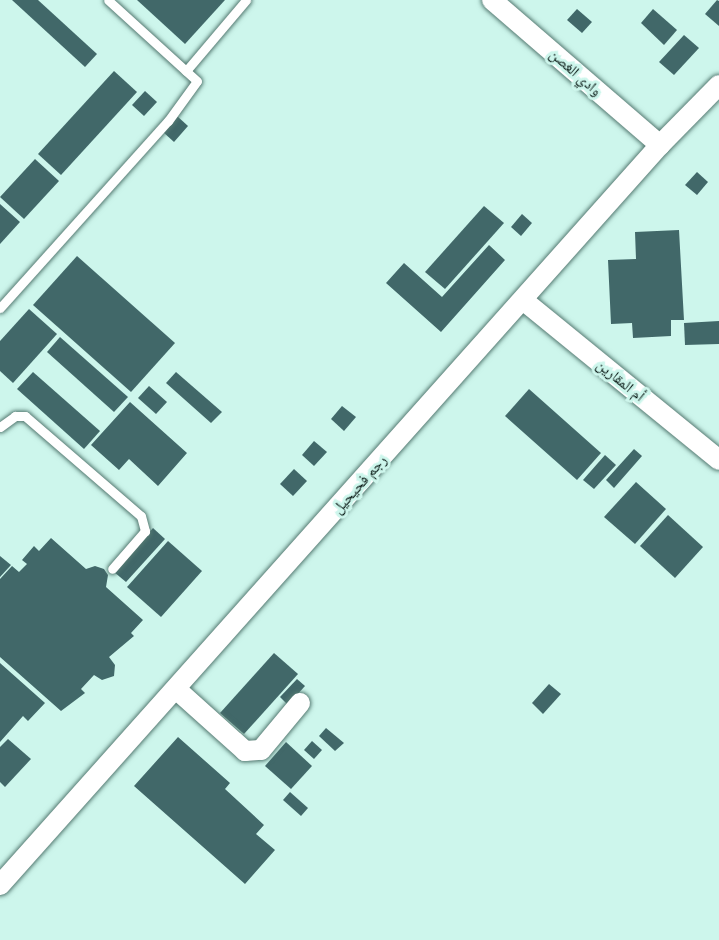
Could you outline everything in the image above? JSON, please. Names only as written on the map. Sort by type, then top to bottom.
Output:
[{"type":"street","name":"وادي الغصن","points":[[492,0],[660,145]]},
{"type":"street","name":"رجم فحيحيل","points":[[0,885],[660,145],[719,85]]},
{"type":"street","name":"أم المقارين","points":[[523,300],[719,460]]},
{"type":"street","points":[[176,689],[245,751],[261,750],[300,704]]},
{"type":"lane","points":[[0,308],[168,121],[197,81],[108,0]]},
{"type":"lane","points":[[186,71],[246,0]]},
{"type":"lane","points":[[0,427],[15,416],[25,416],[141,516],[145,531],[112,568]]},
{"type":"building","points":[[12,0],[38,0],[97,54],[85,67]]},
{"type":"building","points":[[137,0],[225,0],[185,44]]},
{"type":"building","points":[[717,0],[719,1],[719,26],[705,14]]},
{"type":"building","points":[[577,9],[592,22],[582,33],[567,20]]},
{"type":"building","points":[[653,9],[677,30],[664,45],[641,23]]},
{"type":"building","points":[[684,35],[699,48],[674,75],[659,62]]},
{"type":"building","points":[[114,71],[137,92],[61,175],[38,154]]},
{"type":"building","points":[[145,91],[157,102],[144,116],[132,105]]},
{"type":"building","points":[[177,116],[188,126],[174,142],[163,132]]},
{"type":"building","points":[[35,159],[59,181],[24,219],[0,197]]},
{"type":"building","points":[[697,172],[708,182],[697,195],[685,185]]},
{"type":"building","points":[[0,204],[20,222],[0,244]]},
{"type":"building","points":[[484,206],[504,223],[445,289],[425,272]]},
{"type":"building","points":[[522,214],[532,223],[521,236],[511,227]]},
{"type":"building","points":[[679,230],[684,320],[671,320],[671,336],[633,338],[632,323],[611,324],[608,260],[636,259],[635,232]]},
{"type":"building","points":[[489,245],[505,260],[441,332],[386,283],[404,263],[442,297]]},
{"type":"building","points":[[77,256],[175,343],[131,392],[33,305]]},
{"type":"building","points":[[29,309],[57,334],[13,383],[0,371],[0,341]]},
{"type":"building","points":[[719,321],[719,344],[685,345],[684,323]]},
{"type":"building","points":[[60,337],[128,397],[114,412],[47,352]]},
{"type":"building","points":[[33,372],[100,431],[84,449],[17,389]]},
{"type":"building","points":[[176,372],[222,412],[211,423],[166,383]]},
{"type":"building","points":[[149,386],[167,402],[156,414],[138,398]]},
{"type":"building","points":[[529,389],[601,453],[577,480],[505,416]]},
{"type":"building","points":[[130,402],[187,453],[158,486],[129,459],[119,470],[91,445]]},
{"type":"building","points":[[342,406],[356,417],[344,431],[331,419]]},
{"type":"building","points":[[314,441],[327,452],[314,466],[302,455]]},
{"type":"building","points":[[634,449],[642,456],[614,488],[606,480]]},
{"type":"building","points":[[605,455],[616,465],[594,489],[583,480]]},
{"type":"building","points":[[294,469],[307,481],[293,496],[280,484]]},
{"type":"building","points":[[636,482],[666,509],[635,544],[604,517]]},
{"type":"building","points":[[668,515],[703,547],[675,578],[640,546]]},
{"type":"building","points":[[153,528],[165,539],[126,582],[114,572]]},
{"type":"building","points":[[51,538],[86,569],[95,566],[104,569],[108,575],[106,587],[143,620],[131,633],[134,636],[109,657],[115,665],[114,676],[102,680],[94,675],[81,689],[85,693],[61,711],[0,657],[0,579],[12,566],[19,572],[27,564],[22,560],[34,546],[39,551]]},
{"type":"building","points":[[168,541],[202,571],[161,617],[127,587]]},
{"type":"building","points":[[0,556],[11,565],[0,577]]},
{"type":"building","points":[[274,653],[298,674],[244,734],[220,713]]},
{"type":"building","points":[[0,663],[45,703],[28,721],[23,716],[0,742]]},
{"type":"building","points":[[297,679],[305,686],[288,705],[280,697]]},
{"type":"building","points":[[549,684],[561,694],[543,714],[532,703]]},
{"type":"building","points":[[326,728],[344,743],[335,751],[319,736]]},
{"type":"building","points":[[178,737],[230,783],[225,789],[264,825],[256,834],[275,850],[245,884],[134,786]]},
{"type":"building","points":[[8,739],[31,759],[5,787],[0,782],[0,747]]},
{"type":"building","points":[[312,741],[322,750],[314,759],[304,750]]},
{"type":"building","points":[[286,742],[312,766],[291,789],[265,766]]},
{"type":"building","points":[[290,792],[308,808],[301,816],[283,800]]}]
